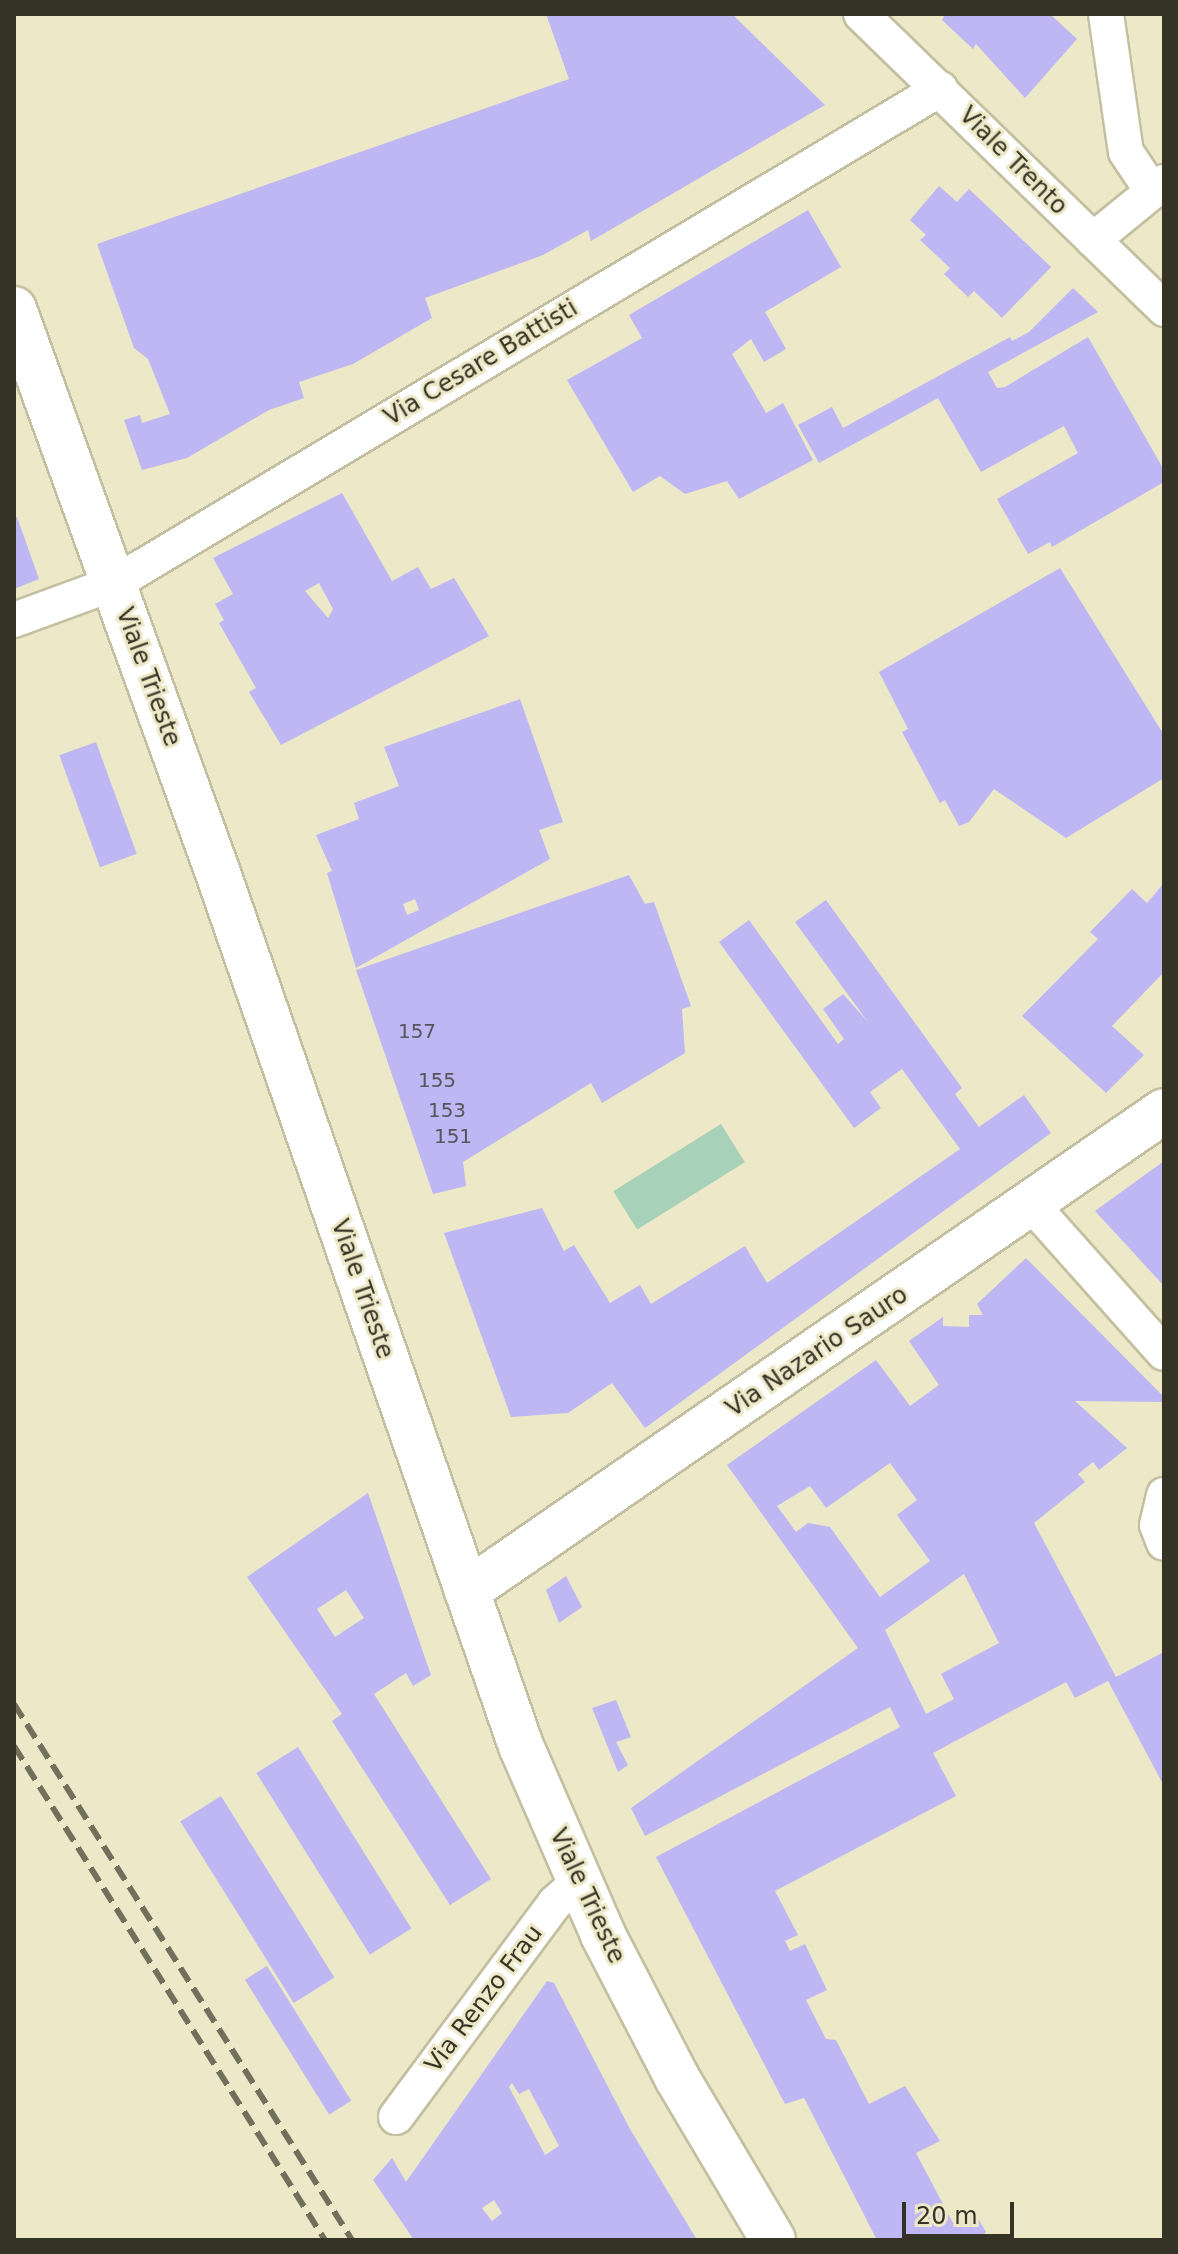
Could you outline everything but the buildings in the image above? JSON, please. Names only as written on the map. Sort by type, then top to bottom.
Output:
[{"type":"main road","name":"Viale Trieste","points":[[14,309],[115,583],[521,1746],[577,1883],[677,2078],[773,2240]]},
{"type":"main road","name":"Via Nazario Sauro","points":[[467,1591],[1032,1205],[1164,1111]]},
{"type":"street","name":"Viale Trento","points":[[861,14],[1164,309]]},
{"type":"street","points":[[1093,240],[1158,186],[1126,152],[1106,14]]},
{"type":"street","name":"Via Cesare Battisti","points":[[14,620],[115,583],[940,89]]},
{"type":"street","points":[[1032,1205],[1164,1353]]},
{"type":"street","points":[[1164,1495],[1157,1525],[1164,1543]]},
{"type":"street","name":"Via Renzo Frau","points":[[396,2117],[555,1903],[577,1883]]},
{"type":"green space","points":[[721,1124],[745,1162],[637,1229],[613,1191]]},
{"type":"railway","points":[[14,1704],[352,2240]]},
{"type":"railway","points":[[14,1746],[325,2240]]}]
